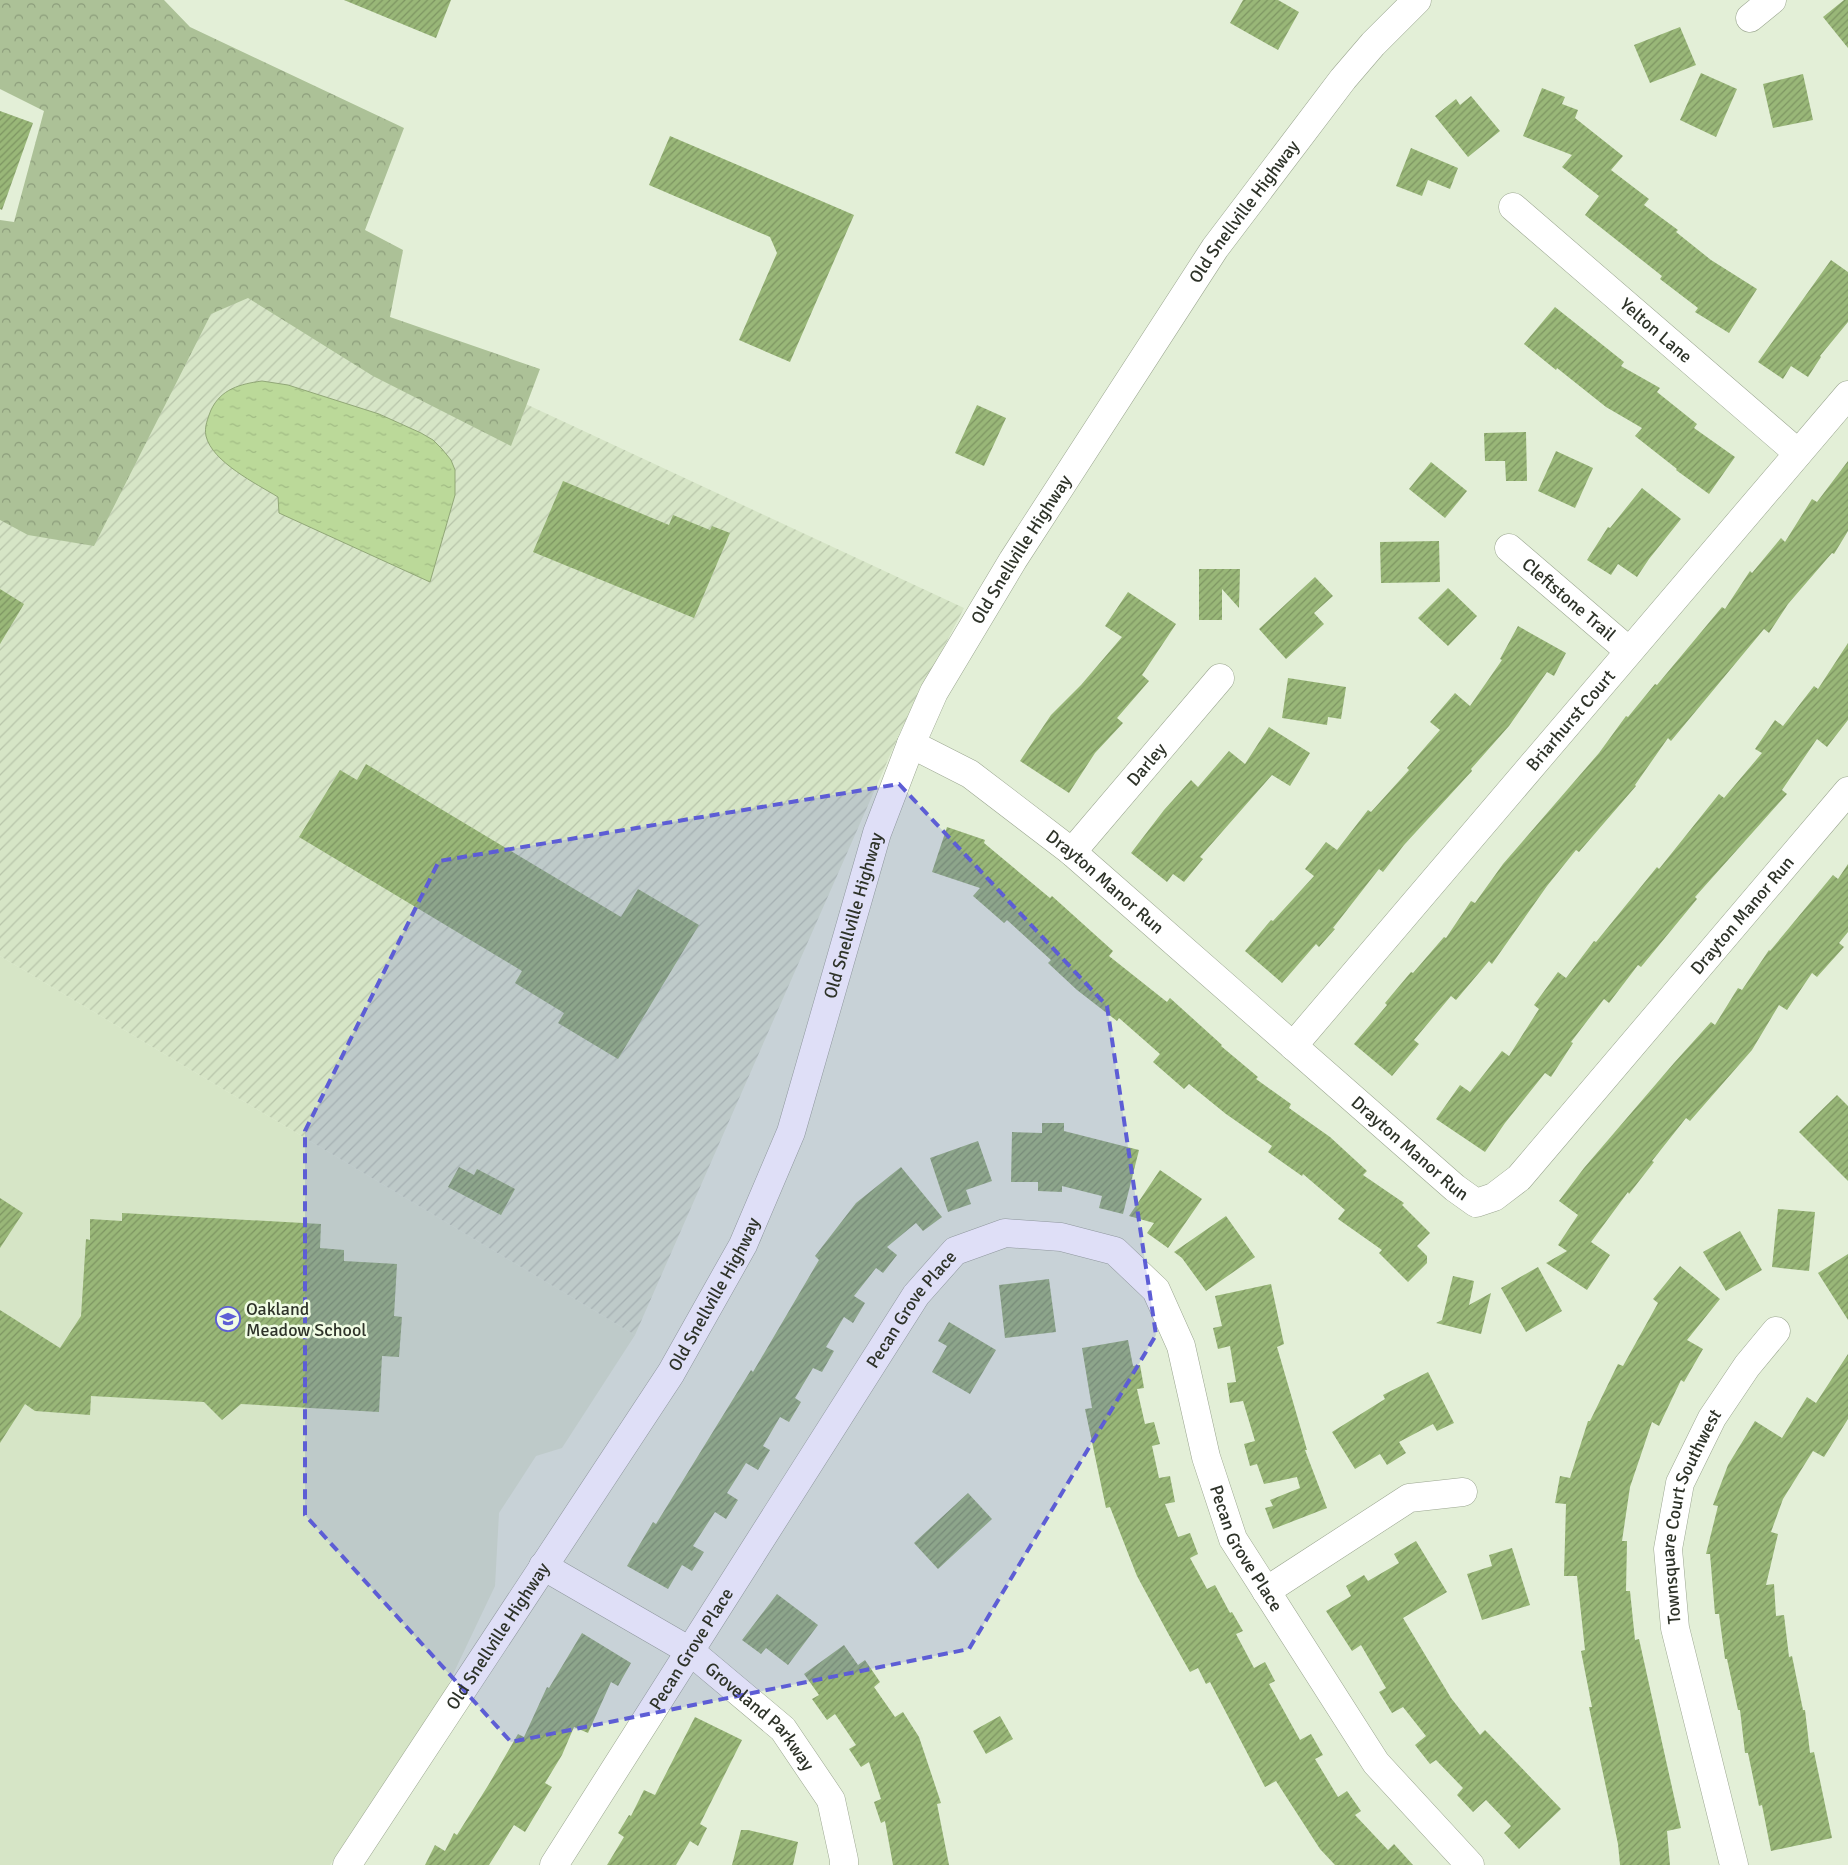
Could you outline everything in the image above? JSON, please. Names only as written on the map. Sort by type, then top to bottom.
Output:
[{"type":"street","points":[[1750,18],[1772,0]]},
{"type":"street","name":"Old Snellville Highway","points":[[347,1865],[671,1373],[743,1245],[791,1132],[868,863],[911,744],[934,692],[1013,560],[1215,248],[1343,79],[1405,4]]},
{"type":"street","name":"Yelton Lane","points":[[1513,207],[1798,453]]},
{"type":"street","name":"Briarhurst Court","points":[[1293,1046],[1848,395]]},
{"type":"street","name":"Cleftstone Trail","points":[[1509,548],[1629,651]]},
{"type":"street","name":"Darley","points":[[1072,852],[1220,678]]},
{"type":"street","name":"Drayton Manor Run","points":[[911,744],[970,774],[1072,852],[1456,1188],[1476,1202],[1494,1198],[1519,1178],[1848,790]]},
{"type":"street","name":"Pecan Grove Place","points":[[554,1865],[916,1294],[955,1251],[1005,1233],[1061,1237],[1115,1252],[1156,1290],[1181,1346],[1206,1457],[1233,1539],[1376,1763],[1470,1865]]},
{"type":"street","name":"Townsquare Court Southwest","points":[[1734,1865],[1675,1628],[1668,1549],[1680,1483],[1708,1426],[1747,1366],[1776,1331]]},
{"type":"street","points":[[1266,1591],[1409,1498],[1463,1492]]},
{"type":"street","name":"Groveland Parkway","points":[[543,1566],[690,1651],[783,1729],[831,1800],[844,1865]]},
{"type":"highlighted area","points":[[899,784],[1107,1006],[1156,1335],[969,1649],[511,1742],[305,1515],[305,1131],[439,861]]},
{"type":"shaded area","points":[[227,265],[964,608],[902,728],[635,1335],[0,956],[0,500]]},
{"type":"shaded area","points":[[0,956],[635,1335],[562,1448],[536,1456],[499,1513],[495,1586],[446,1689],[330,1865],[0,1865]]},
{"type":"green space","points":[[0,0],[164,0],[190,27],[404,128],[365,230],[403,250],[390,317],[540,369],[511,446],[373,376],[248,298],[211,314],[94,546],[28,535],[0,520],[0,220],[14,222],[44,111],[0,89]]},
{"type":"water","points":[[262,381],[288,385],[379,414],[421,433],[433,440],[442,449],[451,460],[455,470],[455,495],[430,582],[279,513],[278,497],[236,471],[217,455],[210,446],[206,436],[206,426],[215,403],[232,389]]},
{"type":"building","points":[[344,0],[451,0],[436,38]]},
{"type":"building","points":[[1243,0],[1278,0],[1299,12],[1278,50],[1230,23]]},
{"type":"building","points":[[1844,0],[1848,0],[1848,48],[1823,17]]},
{"type":"building","points":[[1680,27],[1696,65],[1650,83],[1634,45]]},
{"type":"building","points":[[1701,73],[1737,89],[1716,137],[1680,120]]},
{"type":"building","points":[[1803,74],[1813,120],[1773,128],[1763,84]]},
{"type":"building","points":[[1542,88],[1565,97],[1562,104],[1578,110],[1575,118],[1623,156],[1611,170],[1649,199],[1644,205],[1678,230],[1676,232],[1711,260],[1757,289],[1729,333],[1695,312],[1698,308],[1660,279],[1662,276],[1585,215],[1599,196],[1562,167],[1572,155],[1523,136]]},
{"type":"building","points":[[1471,96],[1500,131],[1468,157],[1435,116],[1456,99],[1460,105]]},
{"type":"building","points":[[0,111],[33,123],[2,210],[0,209]]},
{"type":"building","points":[[670,136],[854,215],[790,362],[739,340],[777,253],[770,237],[649,185]]},
{"type":"building","points":[[1411,148],[1458,168],[1450,189],[1428,180],[1422,196],[1396,186]]},
{"type":"building","points":[[1831,260],[1848,272],[1848,322],[1820,356],[1808,377],[1791,366],[1783,379],[1758,362]]},
{"type":"building","points":[[1555,307],[1624,362],[1621,366],[1660,388],[1657,392],[1697,424],[1694,428],[1735,457],[1709,494],[1635,436],[1642,428],[1606,407],[1524,344]]},
{"type":"building","points":[[977,405],[1006,418],[984,466],[955,453]]},
{"type":"building","points":[[1526,432],[1527,481],[1506,481],[1505,461],[1485,461],[1484,433]]},
{"type":"building","points":[[1556,451],[1593,468],[1575,508],[1538,491]]},
{"type":"building","points":[[1848,461],[1848,531],[1834,554],[1832,553],[1788,604],[1769,633],[1764,629],[1671,741],[1668,738],[1636,786],[1579,852],[1576,850],[1547,886],[1492,964],[1489,961],[1456,1000],[1451,996],[1414,1040],[1419,1044],[1392,1076],[1354,1044],[1387,1005],[1385,1003],[1411,972],[1413,973],[1444,937],[1446,938],[1471,901],[1475,903],[1503,864],[1599,753],[1626,716],[1628,717],[1655,684],[1657,685],[1722,607],[1725,609],[1750,571],[1752,573],[1781,538],[1785,542],[1812,499],[1817,502]]},
{"type":"building","points":[[1431,462],[1467,491],[1445,518],[1409,489]]},
{"type":"building","points":[[563,481],[669,525],[673,515],[710,530],[712,526],[730,533],[694,618],[533,552]]},
{"type":"building","points":[[1642,488],[1681,519],[1637,577],[1618,564],[1611,575],[1587,560],[1608,527],[1610,528]]},
{"type":"building","points":[[1439,541],[1440,582],[1381,583],[1380,542]]},
{"type":"building","points":[[1199,569],[1240,569],[1239,608],[1222,589],[1222,620],[1199,620]]},
{"type":"building","points":[[1315,577],[1333,596],[1314,613],[1324,624],[1286,659],[1259,629]]},
{"type":"building","points":[[1448,588],[1477,616],[1448,646],[1418,618]]},
{"type":"building","points":[[0,589],[24,604],[0,644]]},
{"type":"building","points":[[1128,592],[1176,624],[1142,675],[1149,681],[1117,718],[1123,723],[1095,753],[1069,793],[1020,761],[1051,715],[1081,685],[1122,637],[1105,626]]},
{"type":"building","points":[[1518,626],[1566,653],[1554,676],[1547,672],[1509,726],[1471,769],[1472,771],[1404,845],[1383,872],[1379,869],[1333,928],[1335,929],[1319,947],[1316,944],[1282,983],[1245,951],[1271,920],[1273,921],[1314,876],[1305,869],[1326,842],[1337,850],[1368,810],[1371,812],[1409,770],[1407,768],[1440,730],[1430,722],[1455,693],[1470,706],[1502,660],[1500,659]]},
{"type":"building","points":[[1848,643],[1848,720],[1827,747],[1817,739],[1782,790],[1787,794],[1695,897],[1697,899],[1641,967],[1638,965],[1609,1003],[1604,999],[1571,1042],[1573,1043],[1551,1077],[1545,1073],[1505,1123],[1485,1152],[1436,1119],[1460,1085],[1470,1092],[1502,1051],[1509,1056],[1539,1009],[1534,1005],[1558,972],[1566,978],[1594,941],[1596,942],[1657,867],[1659,869],[1719,794],[1724,798],[1762,753],[1755,749],[1775,720],[1783,726],[1814,686],[1818,689]]},
{"type":"building","points":[[1288,678],[1346,687],[1341,719],[1328,717],[1327,725],[1282,718]]},
{"type":"building","points":[[1269,727],[1310,753],[1290,786],[1272,775],[1200,857],[1203,859],[1184,882],[1173,874],[1167,882],[1131,853],[1164,810],[1191,780],[1198,787],[1229,751],[1245,764]]},
{"type":"building","points":[[366,764],[621,917],[638,889],[699,925],[618,1059],[558,1023],[564,1013],[515,983],[522,971],[299,837],[340,770],[357,780]]},
{"type":"building","points":[[947,827],[985,840],[984,843],[1050,898],[1052,896],[1113,951],[1109,956],[1167,1002],[1170,998],[1221,1046],[1258,1077],[1256,1079],[1291,1104],[1289,1108],[1330,1137],[1367,1171],[1363,1175],[1404,1203],[1402,1205],[1430,1233],[1417,1246],[1427,1256],[1427,1263],[1408,1282],[1379,1253],[1382,1250],[1338,1219],[1345,1210],[1303,1174],[1302,1176],[1268,1152],[1272,1146],[1226,1114],[1189,1084],[1184,1089],[1153,1062],[1160,1054],[1119,1018],[1117,1021],[1077,990],[1048,963],[1051,960],[1007,920],[1004,923],[973,896],[980,888],[932,872]]},
{"type":"building","points":[[1848,864],[1848,932],[1839,943],[1844,947],[1817,977],[1812,973],[1787,1010],[1779,1005],[1752,1050],[1690,1121],[1686,1118],[1629,1194],[1628,1192],[1591,1242],[1610,1255],[1587,1290],[1546,1263],[1567,1251],[1558,1245],[1578,1215],[1559,1201],[1584,1168],[1674,1063],[1711,1022],[1715,1025],[1738,988],[1742,990],[1769,950],[1833,875],[1838,879]]},
{"type":"building","points":[[1837,1095],[1848,1106],[1848,1181],[1799,1132]]},
{"type":"building","points":[[1042,1123],[1064,1123],[1064,1131],[1139,1150],[1123,1214],[1099,1208],[1102,1196],[1062,1186],[1062,1192],[1038,1191],[1038,1182],[1011,1182],[1012,1132],[1042,1133]]},
{"type":"building","points":[[978,1141],[992,1181],[966,1190],[971,1204],[948,1212],[930,1158]]},
{"type":"building","points":[[459,1167],[474,1175],[477,1169],[515,1189],[501,1215],[448,1187]]},
{"type":"building","points":[[901,1167],[942,1217],[923,1231],[916,1223],[887,1247],[897,1255],[883,1273],[876,1268],[854,1296],[865,1303],[853,1323],[844,1317],[826,1347],[834,1351],[822,1372],[813,1368],[795,1398],[801,1402],[789,1422],[780,1417],[763,1446],[770,1450],[758,1470],[746,1463],[727,1493],[738,1500],[726,1519],[715,1512],[693,1546],[704,1552],[692,1571],[682,1565],[668,1589],[627,1566],[653,1522],[656,1524],[751,1370],[753,1372],[819,1260],[815,1256],[856,1203]]},
{"type":"building","points":[[1160,1170],[1202,1199],[1168,1248],[1147,1233],[1154,1223],[1129,1216]]},
{"type":"building","points":[[0,1198],[23,1213],[0,1248]]},
{"type":"building","points":[[1778,1209],[1815,1212],[1809,1271],[1772,1267]]},
{"type":"building","points":[[122,1213],[321,1224],[320,1248],[344,1250],[344,1261],[397,1264],[394,1316],[402,1317],[399,1357],[382,1356],[379,1412],[241,1404],[222,1420],[204,1402],[91,1396],[90,1415],[35,1411],[25,1404],[0,1443],[0,1310],[60,1348],[81,1316],[86,1239],[90,1240],[90,1219],[122,1221]]},
{"type":"building","points":[[1226,1216],[1255,1257],[1206,1291],[1182,1258],[1174,1252]]},
{"type":"building","points":[[1740,1231],[1762,1270],[1726,1291],[1703,1252]]},
{"type":"building","points":[[1848,1254],[1848,1320],[1818,1273]]},
{"type":"building","points":[[1680,1266],[1720,1299],[1687,1340],[1703,1349],[1684,1382],[1681,1380],[1659,1426],[1652,1422],[1630,1487],[1622,1541],[1627,1541],[1626,1591],[1630,1591],[1635,1640],[1639,1639],[1681,1828],[1667,1831],[1670,1865],[1620,1865],[1618,1844],[1589,1707],[1592,1707],[1581,1651],[1585,1650],[1577,1576],[1564,1576],[1566,1504],[1555,1503],[1560,1476],[1570,1478],[1588,1421],[1590,1421],[1618,1364],[1623,1366],[1658,1303],[1653,1299]]},
{"type":"building","points":[[1538,1267],[1562,1311],[1526,1332],[1501,1288]]},
{"type":"building","points":[[1453,1276],[1474,1281],[1469,1305],[1491,1293],[1481,1334],[1436,1323],[1442,1320]]},
{"type":"building","points":[[1049,1279],[1056,1332],[1005,1338],[999,1285]]},
{"type":"building","points":[[1271,1284],[1284,1344],[1277,1347],[1307,1450],[1305,1450],[1327,1508],[1273,1529],[1265,1508],[1273,1506],[1270,1500],[1300,1488],[1297,1477],[1264,1484],[1257,1464],[1250,1466],[1244,1444],[1255,1441],[1243,1401],[1230,1403],[1227,1383],[1236,1382],[1230,1346],[1218,1349],[1213,1328],[1222,1326],[1215,1296]]},
{"type":"building","points":[[949,1322],[996,1350],[970,1394],[932,1372],[947,1346],[938,1341]]},
{"type":"building","points":[[1128,1340],[1133,1366],[1140,1365],[1144,1388],[1137,1389],[1145,1424],[1154,1422],[1160,1444],[1152,1446],[1159,1478],[1170,1476],[1175,1502],[1165,1504],[1178,1537],[1190,1533],[1198,1554],[1190,1558],[1207,1589],[1215,1585],[1230,1613],[1232,1612],[1243,1631],[1236,1634],[1254,1668],[1265,1662],[1275,1681],[1269,1684],[1300,1740],[1311,1734],[1323,1755],[1315,1759],[1338,1797],[1347,1791],[1361,1811],[1355,1815],[1388,1850],[1394,1844],[1413,1865],[1335,1865],[1320,1849],[1276,1781],[1265,1787],[1210,1682],[1206,1684],[1198,1668],[1190,1672],[1169,1635],[1137,1576],[1110,1507],[1106,1508],[1085,1409],[1092,1408],[1082,1348]]},
{"type":"building","points":[[1848,1354],[1848,1419],[1824,1457],[1813,1451],[1783,1499],[1771,1532],[1778,1534],[1766,1585],[1774,1584],[1776,1616],[1784,1615],[1789,1657],[1792,1656],[1803,1710],[1805,1710],[1810,1753],[1814,1752],[1832,1838],[1771,1851],[1762,1805],[1759,1806],[1748,1753],[1745,1753],[1740,1710],[1738,1710],[1727,1659],[1725,1659],[1719,1614],[1715,1614],[1710,1554],[1706,1554],[1718,1506],[1713,1505],[1728,1465],[1755,1421],[1782,1438],[1807,1397],[1816,1403]]},
{"type":"building","points":[[1428,1372],[1454,1423],[1437,1431],[1433,1424],[1399,1442],[1406,1453],[1387,1465],[1380,1454],[1355,1469],[1332,1432],[1385,1399],[1383,1395]]},
{"type":"building","points":[[968,1493],[992,1519],[938,1569],[914,1543]]},
{"type":"building","points":[[1416,1541],[1447,1592],[1403,1618],[1451,1698],[1480,1735],[1485,1730],[1561,1809],[1519,1849],[1504,1833],[1511,1826],[1486,1800],[1473,1812],[1457,1795],[1463,1788],[1436,1760],[1430,1764],[1415,1745],[1426,1736],[1403,1707],[1392,1713],[1379,1692],[1386,1688],[1361,1645],[1352,1651],[1326,1611],[1351,1596],[1346,1586],[1364,1575],[1368,1581],[1399,1563],[1394,1554]]},
{"type":"building","points":[[1512,1548],[1530,1605],[1482,1620],[1467,1574],[1492,1566],[1489,1555]]},
{"type":"building","points":[[777,1594],[818,1625],[788,1665],[766,1648],[761,1654],[742,1640]]},
{"type":"building","points":[[582,1633],[631,1663],[618,1686],[611,1682],[588,1733],[574,1727],[562,1755],[545,1783],[552,1787],[525,1832],[514,1825],[489,1865],[425,1865],[435,1845],[445,1851],[454,1833],[457,1835],[518,1734],[524,1737],[547,1687],[549,1688]]},
{"type":"building","points":[[844,1645],[858,1665],[865,1660],[880,1682],[874,1687],[895,1717],[903,1712],[919,1737],[941,1803],[937,1804],[949,1865],[893,1865],[885,1821],[881,1823],[874,1802],[881,1799],[869,1762],[861,1767],[849,1749],[856,1745],[835,1714],[827,1720],[812,1699],[819,1695],[804,1674]]},
{"type":"building","points":[[1000,1716],[1013,1739],[986,1754],[973,1731]]},
{"type":"building","points":[[695,1717],[742,1740],[700,1824],[707,1828],[698,1846],[690,1841],[676,1865],[607,1865],[624,1837],[618,1833],[629,1815],[631,1816],[644,1790],[655,1795]]},
{"type":"building","points":[[741,1830],[798,1842],[793,1865],[732,1865]]},
{"type":"place","name":"Oakland Meadow School","points":[[228,1319]]}]
